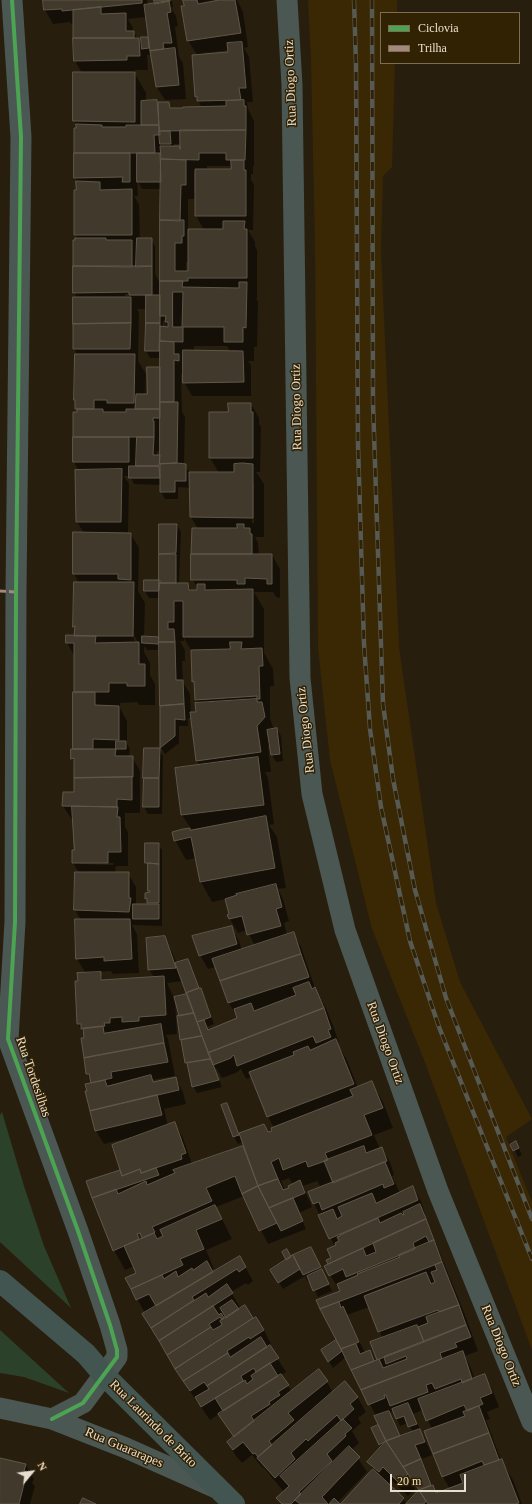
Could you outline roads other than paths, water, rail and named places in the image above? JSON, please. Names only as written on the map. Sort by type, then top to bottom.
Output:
[{"type":"street","name":"Rua Tordesilhas","points":[[12,0],[20,137],[8,591],[14,922],[4,1044],[78,1231],[110,1324],[117,1350],[117,1357],[104,1375]]},
{"type":"street","name":"Rua Diogo Ortiz","points":[[286,0],[292,85],[300,678],[312,794],[345,930],[438,1191],[532,1422]]},
{"type":"street","name":"Rua Laurindo de Brito","points":[[0,1281],[86,1354],[104,1375],[234,1504]]},
{"type":"street","points":[[52,1419],[83,1403],[104,1375]]},
{"type":"street","name":"Rua Guararapes","points":[[0,1408],[52,1419],[126,1448],[217,1488]]},
{"type":"railway","points":[[354,0],[356,65],[358,445],[364,644],[370,729],[381,807],[410,941],[439,1027],[532,1259]]},
{"type":"railway","points":[[372,0],[373,403],[383,704],[393,779],[415,890],[446,998],[532,1219]]}]
